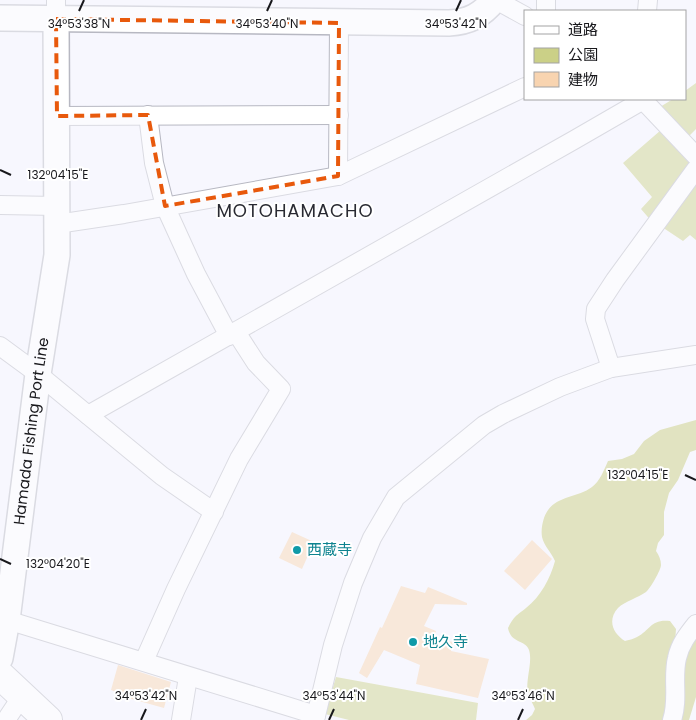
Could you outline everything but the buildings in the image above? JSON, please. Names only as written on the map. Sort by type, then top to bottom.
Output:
[{"type":"highway","points":[[0,675],[48,720]]},
{"type":"street","points":[[0,18],[56,9],[339,23],[459,23],[481,13],[495,0],[524,15]]},
{"type":"street","name":"Hamada Fishing Port Line","points":[[0,658],[7,620],[38,374],[51,303],[57,255],[56,9]]},
{"type":"street","points":[[338,176],[339,23]]},
{"type":"street","points":[[0,205],[57,215],[165,206],[338,176],[524,87]]},
{"type":"street","points":[[88,415],[598,127],[642,100]]},
{"type":"street","points":[[645,100],[696,156]]},
{"type":"street","points":[[57,116],[339,115]]},
{"type":"street","points":[[144,662],[176,589],[240,459],[281,389],[232,334],[196,274],[165,206],[154,163],[148,116]]},
{"type":"street","points":[[611,368],[594,313],[615,280],[696,169]]},
{"type":"street","points":[[0,346],[38,374],[162,476],[214,512]]},
{"type":"street","points":[[7,620],[315,717],[333,646],[353,583],[372,538],[396,497],[467,438],[503,414],[560,386],[611,368],[696,355]]},
{"type":"street","points":[[672,720],[676,694],[677,657],[684,640],[696,624]]},
{"type":"street","points":[[181,720],[188,676]]},
{"type":"street","points":[[8,720],[8,717],[22,696]]},
{"type":"highlighted area","points":[[56,19],[339,23],[338,176],[165,206],[148,115],[57,116]]},
{"type":"green space","points":[[696,83],[696,129],[687,138],[660,107],[671,100],[686,100],[686,90]]},
{"type":"green space","points":[[661,130],[692,164],[653,223],[641,209],[652,197],[623,163]]},
{"type":"green space","points":[[696,179],[696,240],[690,235],[683,241],[662,227]]},
{"type":"green space","points":[[696,420],[696,450],[690,452],[678,480],[669,493],[664,512],[664,535],[658,543],[656,551],[661,561],[659,571],[646,592],[618,608],[612,622],[617,635],[625,641],[637,637],[654,623],[658,622],[670,621],[676,629],[672,688],[663,720],[526,720],[535,709],[527,689],[530,655],[527,647],[512,637],[508,628],[516,616],[540,593],[548,581],[553,568],[555,561],[544,543],[542,535],[544,518],[558,501],[586,491],[595,485],[600,479],[608,461],[622,459],[634,454],[644,441],[660,430]]},
{"type":"green space","points":[[696,636],[696,697],[689,720],[675,720],[684,650]]},
{"type":"green space","points":[[336,677],[478,703],[476,720],[349,720],[325,714]]},
{"type":"place","name":"西蔵寺","points":[[297,550]]},
{"type":"place","name":"地久寺","points":[[413,642]]},
{"type":"district","name":"MOTOHAMACHO","points":[[295,211]]}]
